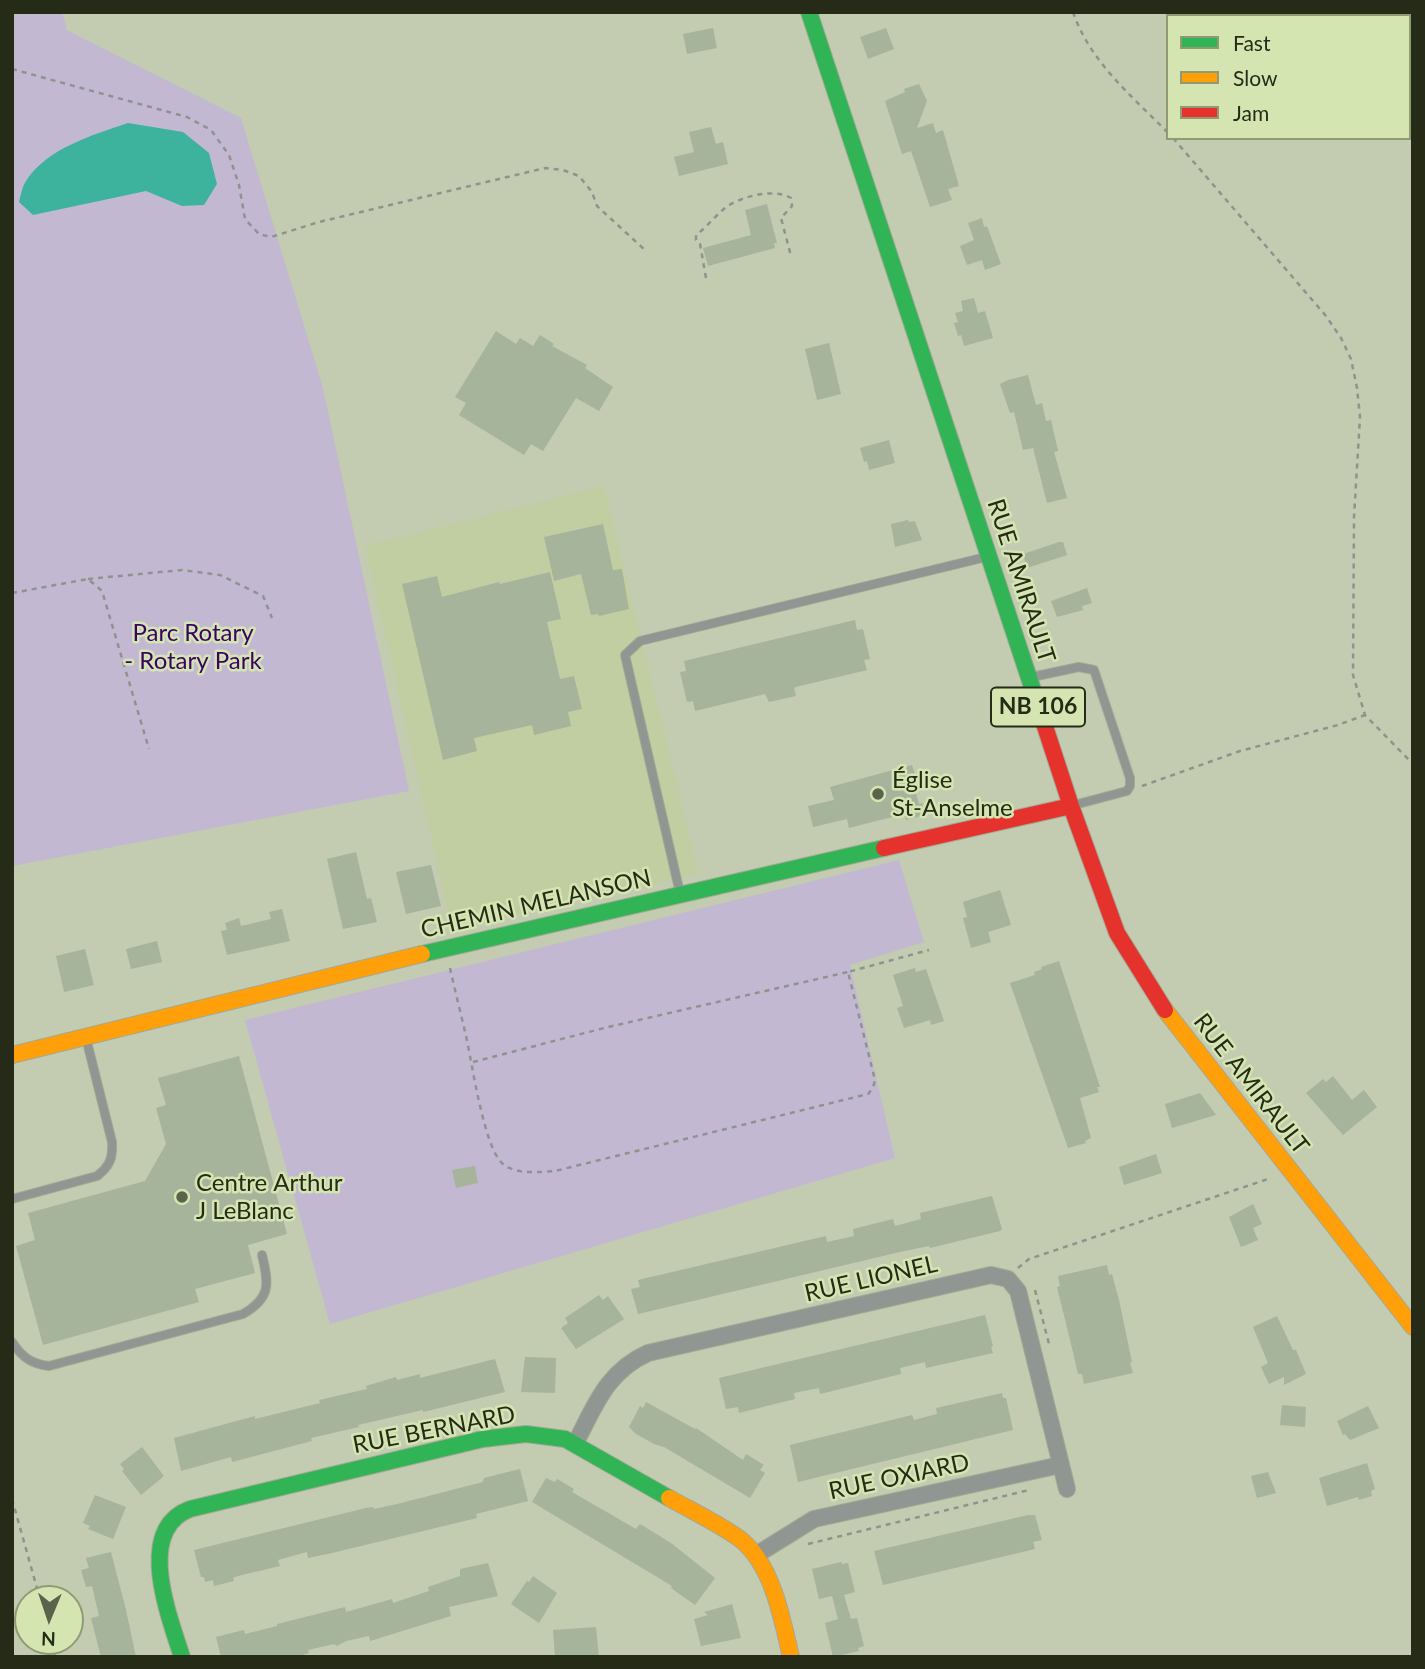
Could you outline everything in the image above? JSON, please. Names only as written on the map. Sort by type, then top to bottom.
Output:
[{"type":"street","name":"RUE AMIRAULT","points":[[810,12],[1071,806],[1117,933],[1168,1015],[1413,1327]]},
{"type":"street","name":"CHEMIN MELANSON","points":[[12,1055],[445,948],[1071,806]]},
{"type":"street","name":"RUE LIONEL","points":[[575,1444],[609,1382],[630,1361],[648,1353],[982,1276],[1008,1279]]},
{"type":"street","points":[[1008,1279],[1018,1291],[1022,1304],[1067,1489]]},
{"type":"street","name":"RUE BERNARD","points":[[182,1657],[161,1576],[158,1552],[162,1534],[183,1511],[203,1504],[483,1439],[526,1434],[565,1439],[741,1540],[756,1555],[766,1573],[776,1597],[791,1657]]},
{"type":"street","name":"RUE OXIARD","points":[[756,1555],[814,1518],[1060,1465]]},
{"type":"lane","points":[[681,894],[625,655],[639,641],[989,556]]},
{"type":"lane","points":[[1029,678],[1079,667],[1094,670],[1131,780],[1126,791],[1071,806]]},
{"type":"lane","points":[[12,1199],[97,1176],[107,1168],[113,1156],[86,1036]]},
{"type":"lane","points":[[12,1342],[20,1354],[35,1364],[49,1366],[243,1314],[256,1306],[266,1293],[268,1278],[262,1255]]},
{"type":"path","points":[[1073,12],[1080,33],[1091,52],[1166,131]]},
{"type":"path","points":[[12,69],[187,117],[211,130],[229,155],[246,219],[259,234],[271,237],[319,222],[545,168],[579,176],[592,192],[597,206],[646,251]]},
{"type":"path","points":[[1175,140],[1326,316],[1351,359],[1360,417],[1354,517],[1353,675],[1365,715],[1413,764]]},
{"type":"path","points":[[706,278],[696,234],[726,207],[757,195],[784,194],[790,198],[792,206],[781,218],[791,256]]},
{"type":"path","points":[[12,593],[88,579],[182,570],[220,575],[263,596],[272,618]]},
{"type":"path","points":[[88,579],[102,592],[149,749]]},
{"type":"path","points":[[1126,791],[1176,776],[1240,751],[1338,725],[1365,715]]},
{"type":"path","points":[[445,948],[494,1152],[502,1164],[515,1170],[536,1172],[555,1171],[868,1094],[875,1080],[848,972]]},
{"type":"path","points":[[472,1062],[929,950]]},
{"type":"path","points":[[1008,1279],[1029,1259],[1291,1172]]},
{"type":"path","points":[[804,1545],[1038,1488]]},
{"type":"path","points":[[12,1499],[36,1585]]},
{"type":"shaded area","points":[[604,486],[699,874],[452,929],[365,546]]},
{"type":"green space","name":"Parc Rotary - Rotary Park","points":[[12,12],[62,12],[67,30],[241,118],[323,388],[409,791],[12,866]]},
{"type":"green space","points":[[899,860],[924,942],[850,965],[895,1158],[330,1324],[245,1020]]},
{"type":"water","points":[[128,123],[183,132],[209,153],[217,184],[204,205],[182,206],[146,191],[33,215],[19,202],[26,181],[58,151]]},
{"type":"building","points":[[713,28],[717,48],[687,54],[683,34]]},
{"type":"building","points":[[886,28],[894,49],[868,59],[860,37]]},
{"type":"building","points":[[919,84],[927,101],[917,128],[933,123],[936,133],[943,130],[959,186],[948,189],[952,200],[930,207],[911,151],[902,154],[885,101],[905,92],[904,89]]},
{"type":"building","points":[[711,127],[716,144],[723,142],[728,164],[679,176],[674,157],[694,152],[689,132]]},
{"type":"building","points":[[767,204],[777,243],[774,243],[775,248],[708,266],[703,248],[751,235],[745,210]]},
{"type":"building","points":[[982,218],[1001,264],[985,270],[982,260],[967,265],[960,246],[974,240],[968,223]]},
{"type":"building","points":[[974,298],[978,313],[985,311],[993,338],[964,346],[954,323],[958,322],[955,313],[963,311],[961,301]]},
{"type":"building","points":[[496,331],[516,344],[520,338],[533,346],[540,335],[554,344],[552,346],[587,365],[585,368],[613,387],[599,411],[576,398],[543,451],[531,444],[524,455],[459,415],[466,403],[455,397]]},
{"type":"building","points":[[829,343],[841,394],[817,400],[805,349]]},
{"type":"building","points":[[1028,375],[1036,405],[1042,403],[1046,421],[1051,420],[1058,451],[1054,452],[1067,498],[1047,503],[1033,448],[1023,450],[1014,412],[1010,413],[1000,384]]},
{"type":"building","points":[[889,440],[895,463],[869,470],[860,448]]},
{"type":"building","points":[[915,521],[922,540],[895,547],[891,524]]},
{"type":"building","points":[[603,524],[613,570],[622,569],[629,609],[599,616],[591,615],[581,574],[554,581],[544,537]]},
{"type":"building","points":[[1063,542],[1067,555],[1027,568],[1023,554]]},
{"type":"building","points":[[550,572],[561,619],[547,622],[560,679],[574,676],[582,709],[568,712],[571,726],[534,735],[532,725],[474,738],[477,751],[443,760],[402,584],[437,576],[442,597]]},
{"type":"building","points":[[1087,588],[1092,603],[1082,606],[1083,610],[1057,617],[1051,601]]},
{"type":"building","points":[[855,620],[857,630],[863,629],[870,659],[864,660],[867,670],[796,687],[796,696],[769,702],[765,694],[695,711],[693,701],[687,702],[680,672],[686,671],[684,661]]},
{"type":"building","name":"Église St-Anselme","points":[[912,765],[916,777],[912,778],[925,815],[906,820],[904,814],[849,828],[847,819],[813,827],[808,806],[834,800],[830,787]]},
{"type":"building","points":[[356,852],[367,899],[371,898],[377,922],[343,929],[327,859]]},
{"type":"building","points":[[431,865],[441,906],[406,914],[396,872]]},
{"type":"building","points":[[1000,890],[1011,925],[988,932],[991,942],[971,948],[963,918],[967,917],[963,902]]},
{"type":"building","points":[[282,909],[290,941],[227,955],[221,931],[227,930],[225,923],[239,918],[241,926],[271,919],[269,912]]},
{"type":"building","points":[[157,941],[162,962],[131,969],[126,949]]},
{"type":"building","points":[[85,949],[94,985],[64,992],[56,956]]},
{"type":"building","points":[[1059,961],[1100,1087],[1097,1087],[1099,1092],[1080,1098],[1091,1138],[1085,1141],[1086,1143],[1068,1148],[1010,983],[1035,975],[1034,972],[1042,969],[1041,967]]},
{"type":"building","points":[[915,968],[916,972],[926,969],[944,1021],[931,1025],[930,1020],[904,1028],[897,1008],[903,1006],[893,975]]},
{"type":"building","name":"Centre Arthur J LeBlanc","points":[[239,1056],[287,1234],[248,1245],[255,1273],[195,1289],[199,1302],[43,1345],[16,1246],[35,1240],[28,1213],[145,1181],[166,1144],[156,1108],[166,1105],[158,1078]]},
{"type":"building","points":[[1333,1076],[1352,1100],[1364,1090],[1377,1107],[1343,1135],[1306,1093],[1323,1079],[1326,1082]]},
{"type":"building","points":[[1200,1093],[1216,1115],[1172,1128],[1165,1104]]},
{"type":"building","points":[[1156,1154],[1162,1173],[1124,1185],[1119,1167]]},
{"type":"building","points":[[475,1166],[478,1183],[456,1188],[452,1170]]},
{"type":"building","points":[[992,1196],[1002,1229],[1000,1231],[638,1314],[631,1289],[640,1287],[638,1280],[826,1236],[827,1242],[854,1236],[853,1229],[893,1219],[895,1226],[921,1219],[920,1213]]},
{"type":"building","points":[[1253,1204],[1262,1224],[1253,1228],[1258,1240],[1241,1247],[1229,1217]]},
{"type":"building","points":[[1107,1265],[1119,1300],[1133,1373],[1084,1384],[1082,1374],[1078,1374],[1057,1287],[1060,1286],[1058,1276]]},
{"type":"building","points":[[599,1295],[603,1300],[608,1296],[624,1319],[576,1349],[561,1328],[568,1323],[565,1318]]},
{"type":"building","points":[[985,1315],[993,1353],[926,1368],[925,1362],[900,1368],[901,1374],[820,1394],[819,1388],[794,1393],[795,1399],[739,1413],[738,1407],[726,1409],[719,1378]]},
{"type":"building","points":[[1277,1316],[1306,1374],[1284,1385],[1284,1377],[1269,1384],[1261,1367],[1268,1363],[1253,1327]]},
{"type":"building","points":[[525,1357],[556,1358],[555,1393],[521,1392]]},
{"type":"building","points":[[495,1359],[505,1392],[358,1425],[359,1427],[311,1438],[312,1441],[232,1462],[231,1457],[181,1471],[174,1438],[255,1416],[255,1419],[320,1403],[319,1400],[367,1389],[366,1386],[396,1377],[397,1380],[420,1374],[420,1378]]},
{"type":"building","points":[[1002,1393],[1003,1398],[1006,1398],[1013,1430],[798,1482],[790,1445],[912,1415],[914,1420],[937,1414],[936,1408]]},
{"type":"building","points":[[646,1402],[696,1428],[743,1460],[746,1454],[764,1465],[760,1470],[765,1473],[750,1498],[664,1447],[636,1434],[629,1427],[640,1406],[643,1408]]},
{"type":"building","points":[[1282,1405],[1306,1407],[1305,1427],[1280,1425]]},
{"type":"building","points":[[1368,1406],[1379,1428],[1350,1440],[1343,1435],[1337,1421]]},
{"type":"building","points":[[142,1447],[164,1476],[141,1495],[122,1471],[124,1469],[120,1464]]},
{"type":"building","points":[[1367,1463],[1375,1489],[1371,1491],[1372,1496],[1327,1506],[1319,1478]]},
{"type":"building","points":[[520,1469],[528,1501],[476,1514],[477,1518],[332,1553],[308,1558],[307,1552],[278,1560],[280,1566],[238,1576],[233,1578],[234,1581],[214,1586],[213,1580],[205,1582],[204,1577],[201,1577],[194,1550],[366,1508],[397,1504],[483,1482],[484,1478]]},
{"type":"building","points":[[1268,1472],[1276,1493],[1257,1498],[1251,1476]]},
{"type":"building","points":[[546,1478],[555,1482],[557,1479],[574,1489],[572,1492],[636,1529],[640,1524],[671,1543],[715,1578],[695,1605],[671,1588],[672,1586],[532,1502]]},
{"type":"building","points":[[95,1495],[126,1507],[113,1539],[88,1529],[90,1526],[83,1523]]},
{"type":"building","points":[[1035,1515],[1042,1540],[1033,1542],[1035,1549],[883,1585],[874,1551]]},
{"type":"building","points":[[111,1552],[136,1657],[101,1657],[91,1618],[99,1616],[92,1586],[86,1587],[81,1570],[89,1568],[86,1558]]},
{"type":"building","points":[[841,1562],[848,1563],[855,1592],[844,1595],[851,1619],[857,1618],[864,1646],[858,1648],[859,1651],[833,1657],[825,1623],[838,1619],[832,1596],[819,1599],[812,1569]]},
{"type":"building","points":[[488,1563],[498,1596],[449,1607],[451,1616],[370,1641],[369,1636],[337,1646],[334,1644],[308,1650],[309,1653],[296,1657],[221,1657],[216,1637],[244,1630],[245,1634],[345,1607],[346,1612],[392,1599],[393,1603],[429,1591],[428,1587],[460,1576],[460,1569]]},
{"type":"building","points":[[533,1576],[557,1593],[539,1623],[511,1604]]},
{"type":"building","points":[[732,1604],[741,1638],[701,1646],[694,1619],[708,1615],[704,1612]]},
{"type":"building","points":[[596,1627],[599,1657],[555,1657],[553,1630]]},
{"type":"traffic: fast","points":[[809,12],[1036,699]]},
{"type":"traffic: fast","points":[[422,954],[884,848]]},
{"type":"traffic: fast","points":[[182,1657],[164,1599],[160,1555],[163,1536],[173,1520],[190,1509],[483,1439],[526,1434],[565,1439],[669,1498]]},
{"type":"traffic: slow","points":[[12,1055],[422,954]]},
{"type":"traffic: slow","points":[[1165,1010],[1413,1327]]},
{"type":"traffic: slow","points":[[669,1498],[740,1539],[761,1563],[774,1594],[791,1657]]},
{"type":"traffic: jam","points":[[1036,699],[1117,933],[1165,1010]]},
{"type":"traffic: jam","points":[[884,848],[1071,806]]},
{"type":"place","name":"Église St-Anselme","points":[[878,794]]},
{"type":"place","name":"Centre Arthur J LeBlanc","points":[[182,1197]]}]
